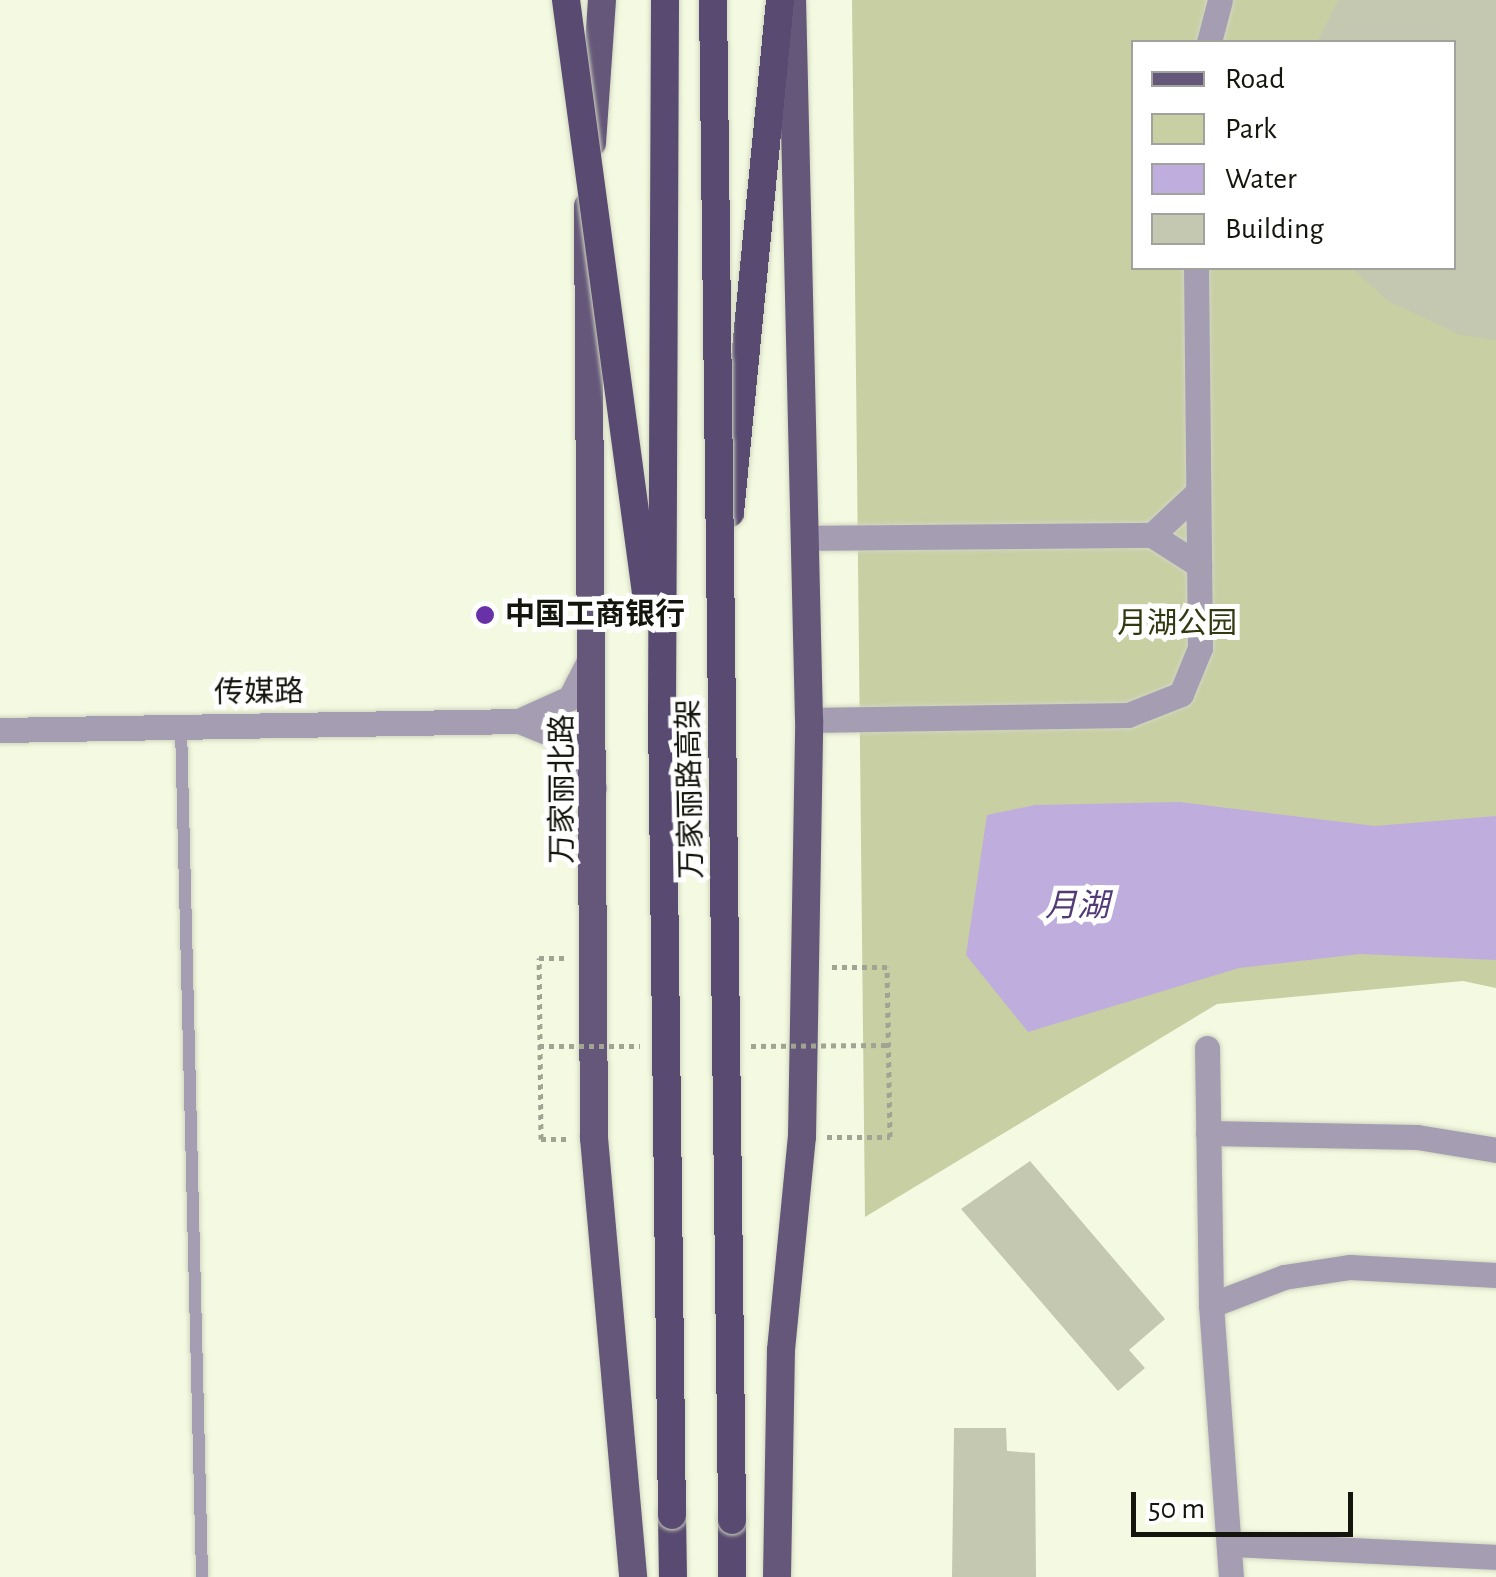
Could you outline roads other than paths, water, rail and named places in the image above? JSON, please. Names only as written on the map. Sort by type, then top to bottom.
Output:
[{"type":"highway","points":[[566,0],[662,712]]},
{"type":"highway","name":"万家丽路高架","points":[[665,0],[662,712],[672,1577]]},
{"type":"highway","name":"万家丽路高架","points":[[713,0],[732,1577]]},
{"type":"highway","points":[[721,619],[754,202],[780,0]]},
{"type":"main road","name":"万家丽北路","points":[[602,0],[584,259],[595,641],[594,1138],[633,1577]]},
{"type":"main road","points":[[777,1577],[781,1350],[802,1137],[809,720],[792,0]]},
{"type":"street","points":[[1210,40],[1220,0]]},
{"type":"street","points":[[809,720],[1160,708],[1194,674],[1199,565],[1196,270]]},
{"type":"street","points":[[1152,535],[1198,492]]},
{"type":"street","points":[[805,538],[1152,535],[1199,565]]},
{"type":"street","points":[[519,721],[570,698],[595,641]]},
{"type":"street","points":[[519,721],[569,750],[596,794]]},
{"type":"street","name":"传媒路","points":[[0,730],[519,721]]},
{"type":"street","points":[[1207,1048],[1211,1305],[1231,1577]]},
{"type":"street","points":[[1208,1133],[1417,1137],[1496,1150]]},
{"type":"street","points":[[1211,1305],[1284,1277],[1350,1266],[1496,1275]]},
{"type":"street","points":[[1230,1544],[1496,1557]]},
{"type":"lane","points":[[181,727],[202,1577]]},
{"type":"water","name":"月湖","points":[[1179,802],[1375,826],[1496,816],[1496,960],[1360,954],[1239,968],[1028,1032],[966,955],[987,815],[1035,805]]},
{"type":"place","name":"中国工商银行","points":[[485,615]]},
{"type":"park label","name":"月湖公园","points":[[1177,624]]}]
